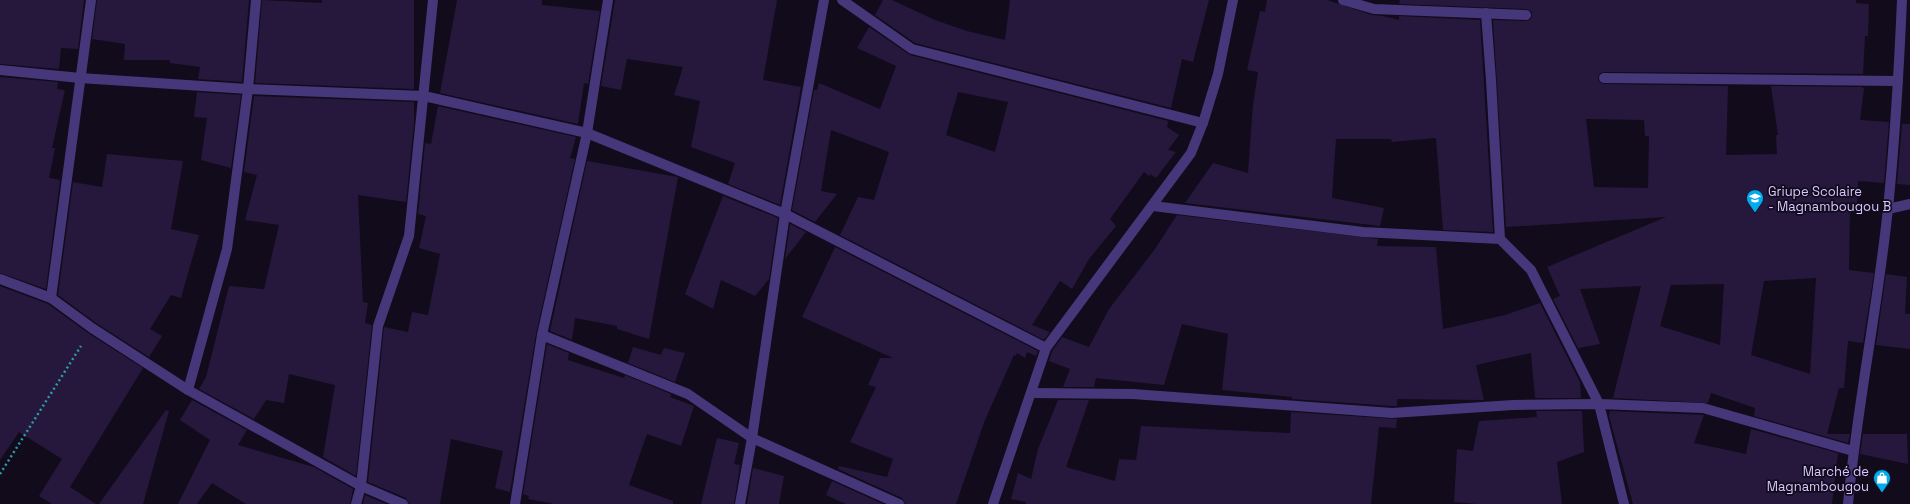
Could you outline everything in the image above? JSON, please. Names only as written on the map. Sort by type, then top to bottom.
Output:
[{"type":"street","points":[[51,298],[91,0]]},
{"type":"street","points":[[188,390],[227,249],[248,89],[256,0]]},
{"type":"street","points":[[356,504],[361,486],[378,326],[409,236],[433,0]]},
{"type":"street","points":[[515,504],[542,335],[586,133],[608,0]]},
{"type":"street","points":[[740,504],[752,438],[785,214],[824,0]]},
{"type":"street","points":[[842,0],[912,49],[1203,123]]},
{"type":"street","points":[[993,504],[1046,348],[1191,153],[1203,123],[1218,74],[1232,0]]},
{"type":"street","points":[[1343,0],[1374,9],[1526,15]]},
{"type":"street","points":[[1848,504],[1853,451],[1888,209],[1898,81],[1902,0]]},
{"type":"street","points":[[1486,13],[1492,80],[1500,239]]},
{"type":"street","points":[[0,70],[80,78],[248,89],[424,96],[586,133],[785,214],[1046,348]]},
{"type":"street","points":[[1604,78],[1898,81]]},
{"type":"street","points":[[1888,209],[1910,204]]},
{"type":"street","points":[[1153,206],[1363,232],[1500,239],[1531,270],[1599,404],[1624,504]]},
{"type":"street","points":[[0,279],[51,298],[92,328],[188,390],[361,486],[403,504]]},
{"type":"street","points":[[542,335],[688,394],[752,438],[899,504]]},
{"type":"street","points":[[1031,393],[1133,394],[1392,413],[1513,405],[1599,404],[1703,408],[1853,451]]},
{"type":"path","points":[[0,474],[92,328]]},
{"type":"building","points":[[0,0],[84,0],[78,49],[61,48],[59,69],[0,64]]},
{"type":"building","points":[[97,0],[249,0],[242,82],[198,79],[200,67],[170,63],[170,60],[124,60],[125,44],[92,39]]},
{"type":"building","points":[[262,0],[322,3],[322,0],[414,0],[414,89],[255,83]]},
{"type":"building","points":[[457,0],[542,0],[542,5],[600,11],[588,84],[584,83],[578,124],[440,93]]},
{"type":"building","points":[[615,0],[777,0],[763,80],[801,87],[780,205],[728,184],[735,163],[691,147],[700,101],[674,95],[683,67],[627,59],[621,90],[601,86]]},
{"type":"building","points":[[883,0],[892,0],[935,20],[967,31],[1005,40],[1010,0],[1209,0],[1193,62],[1182,59],[1171,108],[915,43],[875,15]]},
{"type":"building","points":[[1267,0],[1327,0],[1372,15],[1399,20],[1399,16],[1480,20],[1493,232],[1443,230],[1436,138],[1392,142],[1391,139],[1336,139],[1332,198],[1384,208],[1380,226],[1185,203],[1213,163],[1248,173],[1253,105],[1258,72],[1247,70],[1260,11],[1265,12]]},
{"type":"building","points":[[1400,0],[1856,0],[1856,3],[1869,4],[1868,36],[1865,36],[1863,74],[1604,72],[1600,73],[1598,78],[1599,82],[1604,84],[1728,86],[1726,155],[1777,154],[1776,135],[1778,135],[1771,86],[1862,87],[1864,89],[1860,120],[1889,122],[1884,183],[1858,181],[1857,208],[1850,208],[1849,270],[1874,273],[1863,343],[1848,341],[1844,388],[1839,388],[1827,434],[1850,434],[1848,443],[1754,416],[1755,408],[1711,393],[1708,403],[1613,398],[1641,286],[1580,289],[1600,344],[1579,348],[1579,350],[1553,299],[1560,296],[1547,267],[1666,217],[1506,227],[1493,20],[1526,21],[1531,19],[1532,12],[1526,9],[1399,4]],"holes":[[[1586,119],[1644,120],[1645,136],[1649,136],[1648,188],[1594,187]],[[1816,278],[1810,374],[1751,355],[1764,281]],[[1724,284],[1720,345],[1660,326],[1671,285]]]},
{"type":"building","points":[[869,27],[910,55],[1168,121],[1167,127],[1179,135],[1168,150],[1176,152],[1156,178],[1150,174],[1149,176],[1144,172],[1110,219],[1116,226],[1089,259],[1072,289],[1060,281],[1032,325],[1050,332],[1044,340],[840,235],[858,197],[874,200],[889,152],[831,130],[821,191],[837,194],[815,222],[792,210],[814,90],[817,90],[819,83],[880,109],[896,66],[857,48]],"holes":[[[958,92],[1008,102],[995,152],[946,135]]]},
{"type":"building","points":[[0,77],[58,82],[57,89],[65,90],[52,148],[55,148],[49,178],[60,180],[46,289],[0,273]]},
{"type":"building","points":[[197,92],[241,95],[231,168],[201,160],[207,118],[194,117]]},
{"type":"building","points":[[254,96],[414,102],[414,124],[406,202],[358,195],[363,302],[368,303],[365,323],[372,325],[356,476],[323,457],[335,385],[289,374],[284,403],[266,400],[254,419],[199,389],[206,377],[229,286],[264,289],[279,225],[245,220],[257,175],[244,172]]},
{"type":"building","points":[[438,106],[576,137],[570,158],[575,159],[536,334],[510,492],[495,488],[503,451],[451,439],[440,504],[409,504],[406,498],[368,482],[384,327],[408,332],[412,312],[428,315],[440,254],[419,248],[426,216],[418,214],[425,143],[431,144]]},
{"type":"building","points":[[1902,124],[1910,124],[1910,185],[1897,184]]},
{"type":"building","points":[[107,154],[183,161],[171,229],[199,235],[181,298],[171,295],[150,329],[162,336],[149,357],[96,323],[58,295],[73,182],[102,187]]},
{"type":"building","points":[[587,161],[678,177],[649,339],[617,329],[617,326],[575,318],[572,340],[550,331]]},
{"type":"building","points":[[723,196],[778,218],[769,279],[755,296],[721,280],[713,309],[685,294]]},
{"type":"building","points":[[1177,215],[1378,239],[1377,246],[1436,247],[1443,329],[1505,315],[1540,303],[1580,382],[1581,398],[1535,398],[1531,353],[1476,365],[1484,400],[1397,399],[1397,406],[1392,406],[1292,399],[1292,397],[1222,390],[1228,334],[1182,324],[1164,385],[1096,378],[1094,387],[1063,387],[1070,369],[1049,361],[1052,351],[1062,337],[1089,347],[1109,309],[1155,249]]},
{"type":"building","points":[[790,224],[806,232],[785,259]]},
{"type":"building","points":[[835,247],[1038,351],[1036,356],[1027,352],[1025,358],[1017,353],[1016,356],[1014,355],[985,420],[956,504],[905,504],[902,498],[838,469],[839,466],[887,477],[893,459],[850,442],[876,387],[868,385],[880,358],[893,358],[802,317]]},
{"type":"building","points":[[1886,274],[1907,277],[1905,314],[1910,314],[1910,349],[1876,345]]},
{"type":"building","points":[[0,286],[48,304],[88,333],[143,368],[70,487],[96,504],[52,504],[39,496],[62,459],[19,432],[0,460]]},
{"type":"building","points":[[547,344],[569,353],[568,360],[624,378],[625,375],[671,394],[670,397],[694,406],[681,446],[647,434],[629,485],[673,501],[673,504],[554,504],[528,499],[529,496],[523,494]]},
{"type":"building","points":[[633,347],[661,355],[664,348],[685,353],[675,382],[628,363]]},
{"type":"building","points":[[192,400],[247,430],[238,445],[314,467],[353,489],[350,504],[246,504],[212,483],[197,504],[178,504],[210,440],[180,420]]},
{"type":"building","points":[[1058,400],[1089,400],[1066,467],[1115,481],[1119,459],[1136,460],[1141,426],[1290,433],[1291,412],[1397,419],[1396,428],[1379,427],[1371,504],[1026,504],[1026,502],[1011,499],[1018,473],[1031,479],[1038,449]]},
{"type":"building","points":[[166,410],[169,411],[143,504],[99,504]]},
{"type":"building","points":[[1536,411],[1582,411],[1584,452],[1557,462],[1562,504],[1477,504],[1454,502],[1457,449],[1473,451],[1479,421],[1537,417]]},
{"type":"building","points":[[1610,411],[1704,415],[1694,443],[1746,454],[1751,429],[1838,453],[1832,504],[1633,504],[1609,416]]},
{"type":"building","points":[[1863,434],[1907,434],[1908,464],[1860,454]]},
{"type":"building","points":[[717,438],[739,443],[734,464],[740,465],[734,504],[701,504]]},
{"type":"building","points":[[753,468],[784,476],[779,504],[747,504]]},
{"type":"building","points":[[832,481],[883,504],[846,504],[826,495]]},
{"type":"building","points":[[365,495],[386,504],[363,504]]},
{"type":"place","name":"Griupe Scolaire - Magnambougou B","points":[[1755,213]]},
{"type":"place","name":"Marché de Magnambougou","points":[[1882,493]]}]
